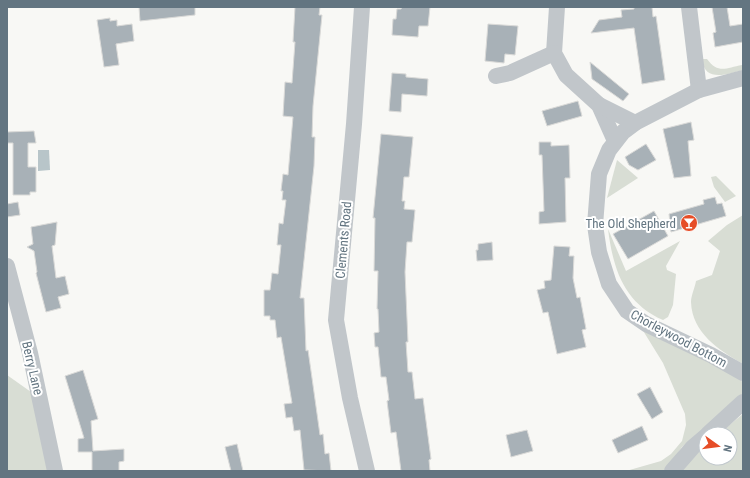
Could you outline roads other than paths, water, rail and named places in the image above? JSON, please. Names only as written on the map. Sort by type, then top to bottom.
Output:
[{"type":"street","name":"Clements Road","points":[[362,7],[354,124],[336,320],[350,398],[367,471]]},
{"type":"street","points":[[557,7],[554,53],[566,74],[599,105],[635,123]]},
{"type":"street","points":[[689,7],[700,90]]},
{"type":"street","points":[[496,76],[510,73],[554,53]]},
{"type":"street","name":"Chorleywood Bottom","points":[[743,78],[700,90],[635,123],[615,142],[609,150],[599,174],[595,208],[595,225],[599,252],[609,284],[627,311],[646,324],[712,355],[743,373]]},
{"type":"street","points":[[599,105],[615,142]]},
{"type":"street","name":"Berry Lane","points":[[7,266],[30,353],[55,471]]},
{"type":"street","points":[[717,426],[743,402]]},
{"type":"street","points":[[672,471],[698,443]]},
{"type":"place","name":"The Old Shepherd","points":[[689,223]]}]
